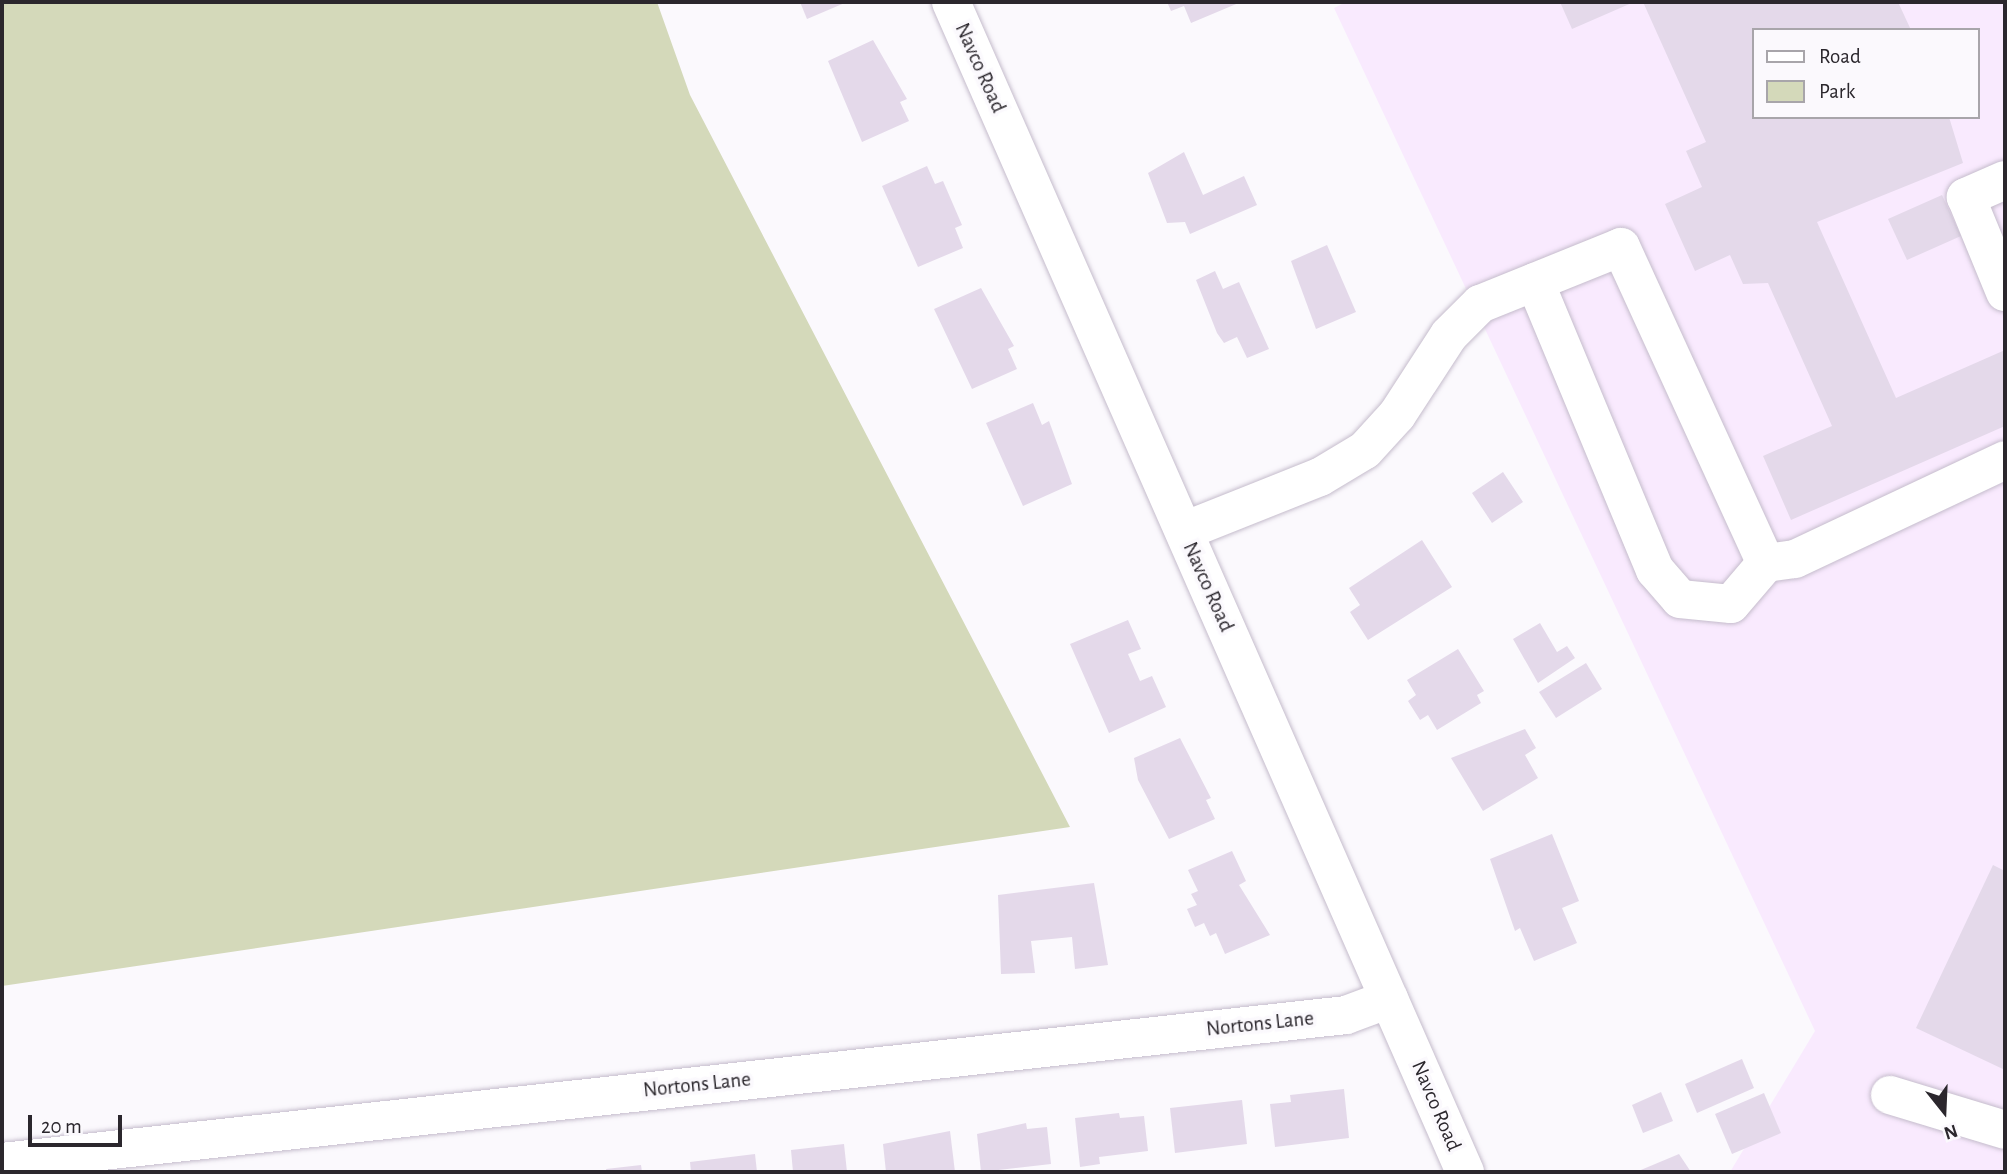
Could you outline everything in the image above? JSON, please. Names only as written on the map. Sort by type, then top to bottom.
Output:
[{"type":"street","name":"Navco Road","points":[[951,2],[1465,1172]]},
{"type":"street","points":[[2005,180],[1966,197],[2005,292]]},
{"type":"street","points":[[1184,531],[1320,477],[1365,450],[1397,415],[1448,335],[1479,304],[1621,247],[1766,563]]},
{"type":"street","points":[[1535,282],[1655,570],[1680,599],[1731,604],[1766,563],[1795,559],[2005,460]]},
{"type":"street","name":"Nortons Lane","points":[[2,1162],[1346,1015],[1389,999]]},
{"type":"street","points":[[1891,1095],[2005,1130]]},
{"type":"shaded area","points":[[1346,2],[2005,2],[2005,1172],[1730,1172],[1815,1031],[1334,8]]},
{"type":"green space","points":[[2,2],[657,2],[690,95],[1070,827],[2,986]]},
{"type":"building","points":[[800,2],[847,2],[807,19]]},
{"type":"building","points":[[1167,2],[1241,2],[1191,23],[1184,6],[1171,11]]},
{"type":"building","points":[[1560,2],[1634,2],[1572,29]]},
{"type":"building","points":[[1643,2],[1898,2],[1910,28],[1752,28],[1752,119],[1950,119],[1963,163],[1817,222],[1896,398],[2005,350],[2005,426],[1791,520],[1763,456],[1832,426],[1768,283],[1743,284],[1730,255],[1695,271],[1665,204],[1702,187],[1686,151],[1706,142]]},
{"type":"building","points":[[873,40],[907,99],[900,102],[909,121],[862,142],[828,61]]},
{"type":"building","points":[[1184,152],[1203,195],[1244,176],[1257,205],[1190,234],[1185,222],[1167,223],[1148,173]]},
{"type":"building","points":[[927,166],[935,184],[943,181],[962,225],[955,228],[963,248],[918,267],[882,186]]},
{"type":"building","points":[[1942,195],[1961,236],[1907,260],[1888,219]]},
{"type":"building","points":[[1327,245],[1356,312],[1316,329],[1291,261]]},
{"type":"building","points":[[1215,271],[1223,289],[1239,282],[1269,349],[1247,358],[1237,337],[1224,343],[1217,333],[1196,280]]},
{"type":"building","points":[[981,288],[1014,346],[1008,349],[1017,369],[972,389],[934,309]]},
{"type":"building","points":[[1033,403],[1042,425],[1049,421],[1072,484],[1023,506],[986,423]]},
{"type":"building","points":[[1503,472],[1523,502],[1492,523],[1472,493]]},
{"type":"building","points":[[1422,540],[1452,587],[1368,640],[1350,612],[1360,605],[1349,588]]},
{"type":"building","points":[[1128,620],[1141,649],[1128,654],[1140,681],[1152,676],[1166,707],[1109,733],[1070,644]]},
{"type":"building","points":[[1540,623],[1557,652],[1567,646],[1575,658],[1538,683],[1513,639]]},
{"type":"building","points":[[1458,649],[1484,691],[1477,695],[1481,703],[1437,730],[1428,715],[1420,720],[1408,701],[1416,695],[1407,680]]},
{"type":"building","points":[[1586,663],[1602,689],[1556,718],[1539,692]]},
{"type":"building","points":[[1525,729],[1536,748],[1525,755],[1538,778],[1483,811],[1451,758]]},
{"type":"building","points":[[1180,738],[1211,798],[1206,800],[1215,819],[1169,839],[1138,780],[1134,758]]},
{"type":"building","points":[[1552,834],[1579,901],[1562,908],[1577,943],[1534,961],[1520,928],[1515,931],[1490,859]]},
{"type":"building","points":[[1232,851],[1246,881],[1239,885],[1270,935],[1225,954],[1216,933],[1210,936],[1204,923],[1195,927],[1187,909],[1197,905],[1191,894],[1198,891],[1188,870]]},
{"type":"building","points":[[1993,865],[2005,871],[2005,1070],[1916,1028]]},
{"type":"building","points":[[1094,883],[1108,965],[1075,969],[1072,937],[1031,941],[1035,973],[1001,974],[998,895]]},
{"type":"building","points":[[1742,1059],[1754,1088],[1697,1113],[1685,1084]]},
{"type":"building","points":[[1344,1089],[1349,1138],[1275,1147],[1270,1104],[1291,1102],[1290,1095]]},
{"type":"building","points":[[1661,1092],[1673,1121],[1643,1133],[1632,1105]]},
{"type":"building","points":[[1764,1093],[1781,1133],[1732,1154],[1715,1114]]},
{"type":"building","points":[[1242,1100],[1247,1144],[1175,1153],[1170,1108]]},
{"type":"building","points":[[1119,1113],[1120,1118],[1144,1116],[1148,1151],[1099,1157],[1100,1164],[1080,1167],[1075,1118]]},
{"type":"building","points":[[1026,1123],[1027,1129],[1047,1127],[1051,1164],[981,1172],[977,1134]]},
{"type":"building","points":[[950,1131],[955,1172],[886,1172],[883,1144]]},
{"type":"building","points":[[844,1144],[847,1172],[793,1172],[791,1150]]},
{"type":"building","points":[[755,1154],[757,1172],[691,1172],[690,1162]]},
{"type":"building","points":[[1679,1154],[1691,1172],[1636,1172]]},
{"type":"building","points":[[641,1165],[642,1172],[607,1172],[606,1169]]}]
